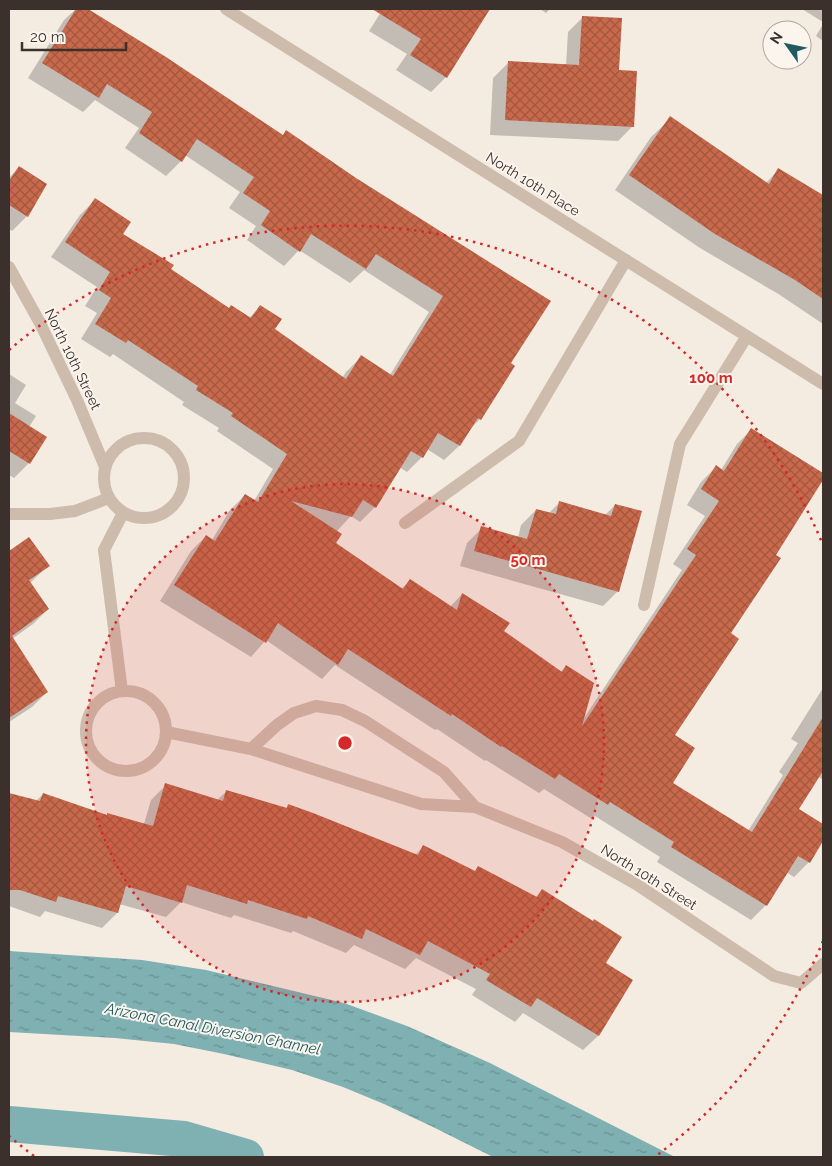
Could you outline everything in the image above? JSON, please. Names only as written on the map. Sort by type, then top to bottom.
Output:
[{"type":"street","name":"North 10th Place","points":[[226,9],[823,384]]},
{"type":"street","points":[[405,523],[519,441],[626,260]]},
{"type":"street","name":"North 10th Street","points":[[9,267],[40,323],[77,400],[105,467],[104,483],[109,498]]},
{"type":"street","points":[[644,605],[680,444],[747,336]]},
{"type":"street","points":[[9,514],[50,514],[75,511],[109,498],[114,506],[123,513],[144,519],[156,517],[176,503],[185,480],[180,459],[172,449],[158,440],[134,439],[124,444],[114,451],[105,467]]},
{"type":"street","points":[[122,691],[104,550],[123,513]]},
{"type":"street","points":[[122,691],[134,691],[145,694],[154,701],[166,721],[166,732],[164,745],[150,764],[126,771],[114,769],[104,764],[94,755],[88,745],[86,733],[87,721],[92,709],[100,700],[110,694],[122,691]]},
{"type":"street","name":"North 10th Street","points":[[251,749],[277,725],[294,713],[316,706],[342,710],[365,721],[444,772],[475,807]]},
{"type":"street","name":"North 10th Street","points":[[166,732],[251,749],[421,804],[475,807],[562,842],[636,884],[774,976],[801,983],[823,964]]},
{"type":"water","name":"Arizona Canal Diversion Channel","points":[[9,951],[142,960],[206,970],[344,1003],[407,1026],[490,1063],[675,1157],[493,1157],[384,1104],[343,1087],[292,1070],[174,1044],[115,1038],[9,1032]]},
{"type":"building","points":[[76,9],[88,9],[166,57],[283,135],[286,130],[356,178],[551,301],[511,363],[515,366],[481,420],[478,418],[460,446],[438,433],[423,458],[411,451],[376,508],[363,500],[352,517],[291,501],[342,534],[336,543],[403,589],[410,579],[457,610],[462,593],[510,623],[504,631],[562,672],[566,665],[594,683],[582,726],[696,555],[687,549],[719,501],[701,489],[716,465],[724,471],[751,428],[823,473],[823,480],[776,555],[781,558],[731,633],[739,639],[675,735],[695,748],[673,783],[752,832],[823,717],[823,771],[799,809],[823,824],[823,841],[810,863],[798,856],[767,906],[671,847],[674,842],[610,802],[608,805],[559,774],[555,779],[501,747],[452,714],[451,716],[348,649],[338,665],[278,623],[266,643],[174,585],[206,535],[215,541],[245,494],[258,502],[287,454],[231,416],[233,413],[196,390],[198,386],[128,340],[126,343],[95,324],[111,298],[99,290],[110,272],[65,242],[95,198],[131,222],[123,234],[174,265],[171,269],[229,308],[231,305],[251,318],[260,305],[282,319],[275,329],[346,379],[361,355],[393,376],[443,296],[376,254],[366,269],[311,234],[300,252],[261,225],[270,211],[243,193],[254,177],[197,139],[182,162],[139,133],[152,112],[107,84],[99,98],[42,63]]},
{"type":"building","points":[[372,9],[490,9],[447,78],[410,55],[421,39]]},
{"type":"building","points":[[582,16],[622,18],[619,70],[637,71],[634,127],[505,120],[508,61],[579,65]]},
{"type":"building","points":[[670,116],[769,184],[778,168],[823,195],[823,299],[795,280],[715,234],[629,175]]},
{"type":"building","points":[[19,166],[47,184],[28,217],[9,205],[9,181]]},
{"type":"building","points":[[9,413],[47,437],[30,464],[9,451]]},
{"type":"building","points":[[559,501],[611,516],[615,504],[642,511],[619,592],[474,551],[481,526],[527,539],[536,509],[556,514]]},
{"type":"building","points":[[29,537],[50,566],[29,580],[49,609],[12,636],[48,692],[9,718],[9,551]]},
{"type":"building","points":[[165,783],[223,801],[226,790],[287,808],[288,804],[418,855],[423,845],[475,871],[478,866],[537,897],[542,889],[622,937],[606,963],[633,980],[599,1036],[537,998],[531,1007],[486,980],[490,974],[428,941],[420,955],[366,929],[362,939],[308,916],[307,919],[248,900],[247,904],[187,885],[182,903],[126,886],[118,913],[58,896],[56,902],[20,890],[9,890],[9,793],[40,801],[43,793],[107,815],[107,813],[153,826]]},
{"type":"waterway","points":[[9,1124],[184,1139],[246,1157]]}]
